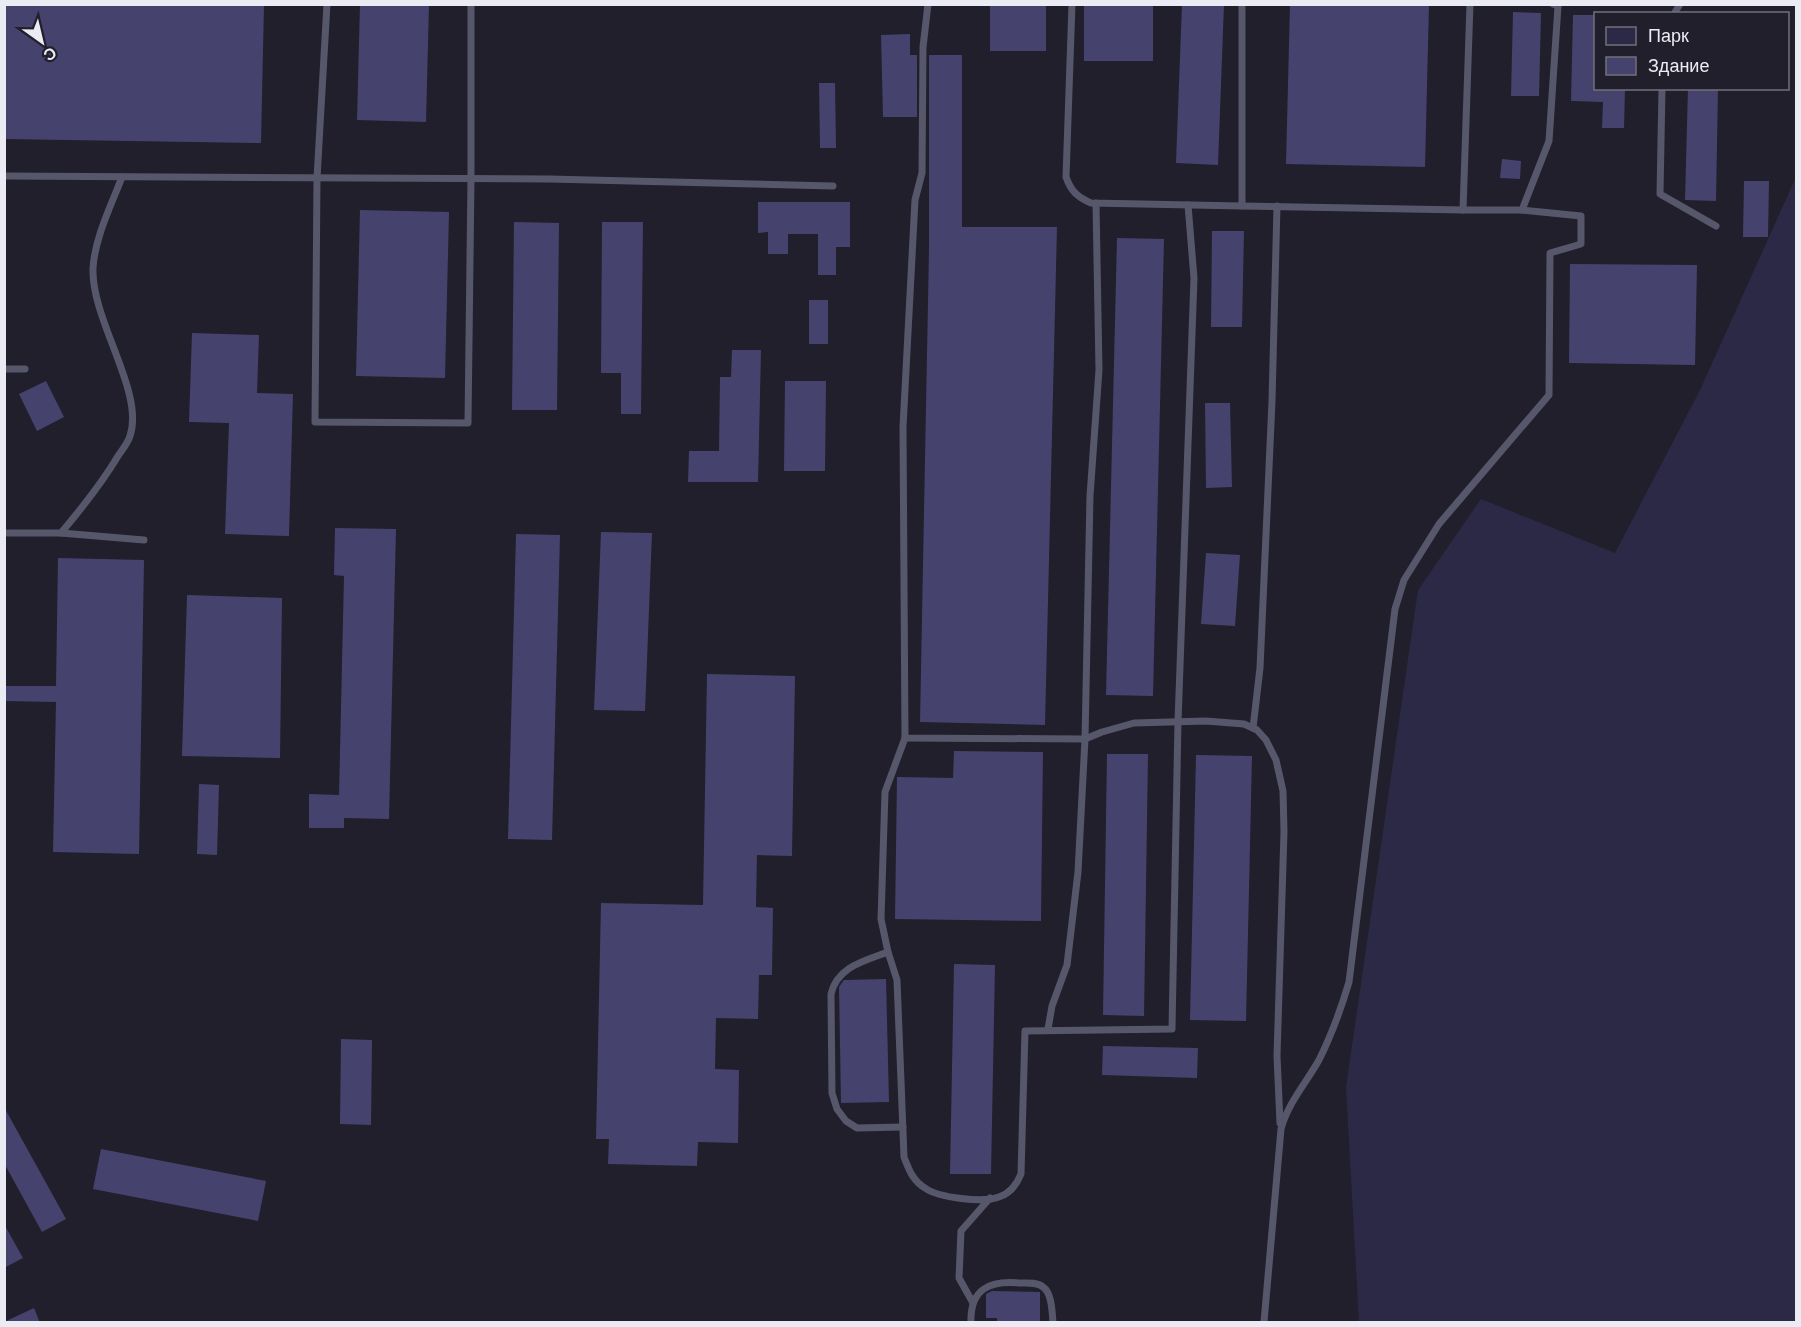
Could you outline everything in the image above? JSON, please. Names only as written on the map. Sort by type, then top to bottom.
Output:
[{"type":"lane","points":[[327,4],[317,178],[315,422],[468,423],[471,4]]},
{"type":"lane","points":[[928,4],[923,47],[922,173],[915,200],[903,427],[906,738],[885,792],[881,919],[897,980],[904,1157],[911,1175],[924,1188],[944,1196],[973,1199],[999,1198],[1016,1187],[1021,1174],[1025,1031],[1172,1029],[1178,722],[1194,278],[1188,205]]},
{"type":"lane","points":[[1072,4],[1066,177],[1071,190],[1080,198],[1096,203],[1522,210],[1581,216],[1581,244],[1550,253],[1549,395],[1439,524],[1404,580],[1395,609],[1349,982],[1336,1023],[1318,1061],[1285,1116],[1281,1129]]},
{"type":"lane","points":[[1242,4],[1242,206]]},
{"type":"lane","points":[[1462,210],[1470,4]]},
{"type":"lane","points":[[1522,210],[1549,141],[1558,6],[1553,4]]},
{"type":"lane","points":[[1662,90],[1660,194],[1716,226]]},
{"type":"lane","points":[[4,176],[471,178],[833,186]]},
{"type":"lane","points":[[61,533],[113,465],[130,437],[133,420],[131,400],[100,313],[93,270],[102,229],[122,177]]},
{"type":"lane","points":[[1048,1029],[1052,1006],[1067,964],[1078,872],[1085,740],[1090,496],[1099,370],[1096,203]]},
{"type":"lane","points":[[1252,728],[1260,657],[1272,400],[1277,206]]},
{"type":"lane","points":[[4,369],[25,369]]},
{"type":"lane","points":[[4,533],[61,533],[144,540]]},
{"type":"lane","points":[[906,738],[1085,740],[1102,732],[1134,723],[1206,721],[1244,723],[1266,740],[1276,760],[1283,791],[1284,832],[1277,1056],[1281,1129],[1264,1323]]},
{"type":"lane","points":[[888,952],[849,968],[833,984],[831,994],[832,1093],[837,1109],[846,1121],[857,1128],[903,1127]]},
{"type":"lane","points":[[973,1303],[959,1278],[961,1231],[990,1198]]},
{"type":"lane","points":[[971,1323],[973,1303],[980,1291],[990,1285],[1011,1282],[1044,1287],[1049,1294],[1053,1323]]},
{"type":"green space","points":[[1796,177],[1796,1322],[1359,1322],[1346,1087],[1418,590],[1481,499],[1615,553],[1700,390]]},
{"type":"building","points":[[4,4],[264,4],[261,143],[4,139]]},
{"type":"building","points":[[360,4],[429,4],[426,122],[357,120]]},
{"type":"building","points":[[990,4],[1046,4],[1046,51],[990,51]]},
{"type":"building","points":[[1084,4],[1153,4],[1153,61],[1084,61]]},
{"type":"building","points":[[1182,4],[1224,4],[1218,165],[1176,163]]},
{"type":"building","points":[[1290,4],[1429,4],[1425,167],[1286,164]]},
{"type":"building","points":[[1513,12],[1541,13],[1539,96],[1511,96]]},
{"type":"building","points":[[1573,15],[1594,15],[1594,90],[1625,90],[1624,128],[1602,128],[1603,102],[1571,101]]},
{"type":"building","points":[[910,34],[910,55],[917,55],[917,117],[883,117],[881,35]]},
{"type":"building","points":[[929,55],[962,55],[962,227],[1057,227],[1045,725],[920,722],[929,250]]},
{"type":"building","points":[[819,83],[835,83],[836,148],[820,148]]},
{"type":"building","points":[[1688,90],[1718,90],[1716,201],[1685,200]]},
{"type":"building","points":[[1502,159],[1521,161],[1520,179],[1500,178]]},
{"type":"building","points":[[1744,181],[1769,181],[1768,237],[1743,237]]},
{"type":"building","points":[[758,202],[850,202],[850,247],[836,247],[836,275],[818,275],[818,234],[788,234],[788,254],[768,254],[768,232],[758,233]]},
{"type":"building","points":[[360,210],[449,212],[445,378],[356,376]]},
{"type":"building","points":[[514,222],[559,223],[557,410],[512,410]]},
{"type":"building","points":[[602,222],[643,222],[641,414],[621,414],[621,373],[601,373]]},
{"type":"building","points":[[1212,231],[1244,231],[1242,327],[1211,327]]},
{"type":"building","points":[[1117,238],[1164,239],[1153,696],[1106,695]]},
{"type":"building","points":[[1570,264],[1697,265],[1695,365],[1569,363]]},
{"type":"building","points":[[809,300],[828,300],[828,344],[809,344]]},
{"type":"building","points":[[192,333],[259,335],[257,393],[293,394],[289,536],[225,534],[229,423],[189,422]]},
{"type":"building","points":[[732,350],[761,350],[758,482],[688,482],[689,451],[719,451],[720,377],[731,377]]},
{"type":"building","points":[[46,381],[64,417],[37,431],[19,394]]},
{"type":"building","points":[[785,381],[826,381],[825,471],[784,471]]},
{"type":"building","points":[[1205,403],[1230,403],[1232,487],[1206,488]]},
{"type":"building","points":[[335,528],[396,529],[389,819],[344,818],[344,828],[309,828],[309,794],[339,795],[344,576],[334,575]]},
{"type":"building","points":[[601,532],[652,533],[645,711],[594,710]]},
{"type":"building","points":[[516,534],[560,535],[552,840],[508,839]]},
{"type":"building","points":[[1206,553],[1240,555],[1235,626],[1201,624]]},
{"type":"building","points":[[58,558],[144,560],[139,854],[53,852],[56,702],[4,701],[4,686],[56,686]]},
{"type":"building","points":[[187,595],[282,598],[280,758],[182,756]]},
{"type":"building","points":[[707,674],[795,676],[792,856],[757,855],[756,907],[773,908],[772,975],[759,975],[758,1019],[716,1018],[715,1069],[739,1070],[738,1143],[698,1142],[697,1166],[608,1164],[609,1139],[596,1139],[601,903],[703,905]]},
{"type":"building","points":[[954,751],[1043,752],[1041,921],[895,919],[897,777],[953,778]]},
{"type":"building","points":[[1107,754],[1148,754],[1144,1016],[1103,1015]]},
{"type":"building","points":[[1196,755],[1252,756],[1246,1021],[1190,1020]]},
{"type":"building","points":[[199,784],[219,785],[217,855],[197,854]]},
{"type":"building","points":[[954,964],[995,965],[991,1174],[950,1174]]},
{"type":"building","points":[[886,979],[889,1102],[841,1103],[839,987],[844,980]]},
{"type":"building","points":[[341,1039],[372,1040],[371,1125],[340,1124]]},
{"type":"building","points":[[1103,1046],[1198,1048],[1197,1078],[1102,1075]]},
{"type":"building","points":[[4,1107],[66,1219],[42,1232],[4,1163]]},
{"type":"building","points":[[101,1149],[266,1181],[258,1221],[93,1189]]},
{"type":"building","points":[[4,1224],[23,1258],[4,1268]]},
{"type":"building","points":[[992,1291],[1040,1292],[1040,1323],[997,1323],[997,1318],[986,1318],[986,1294]]},
{"type":"building","points":[[34,1308],[40,1323],[4,1323],[4,1322]]}]
